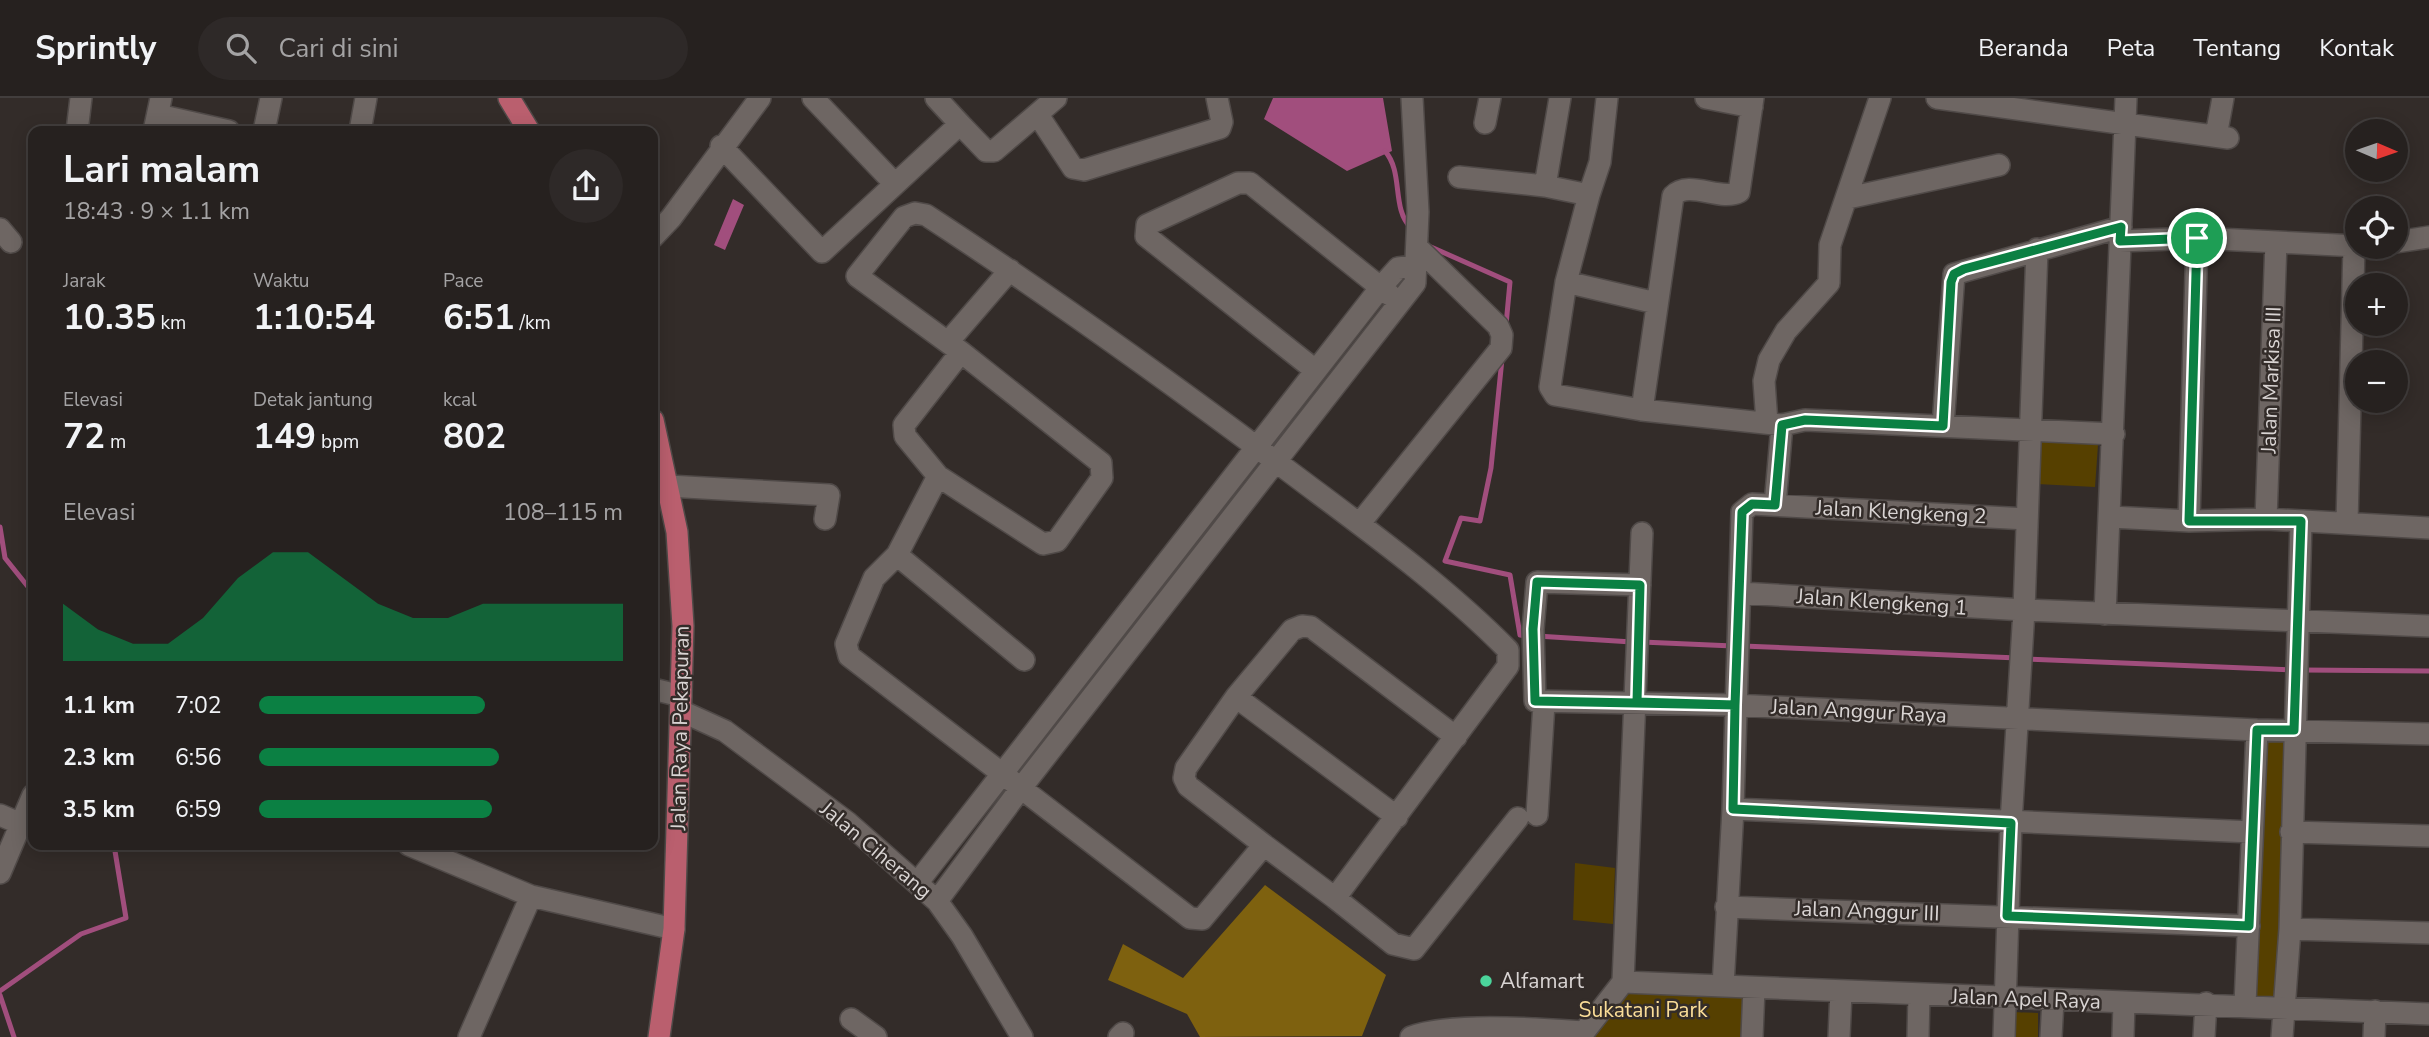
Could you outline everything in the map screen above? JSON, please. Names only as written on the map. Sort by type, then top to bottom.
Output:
[{"type":"main road","points":[[509,98],[526,126]]},
{"type":"main road","name":"Jalan Raya Pekapuran","points":[[658,442],[668,486],[681,573],[681,704],[674,929],[659,1037]]},
{"type":"street","points":[[265,126],[271,98]]},
{"type":"street","points":[[361,126],[366,98]]},
{"type":"street","points":[[658,232],[760,98]]},
{"type":"street","points":[[813,98],[895,184]]},
{"type":"street","points":[[936,98],[986,150],[994,151],[1056,98]]},
{"type":"street","points":[[1038,115],[1073,167],[1084,170],[1220,128],[1222,122],[1217,98]]},
{"type":"street","points":[[937,901],[1021,788],[1415,283],[1418,212],[1412,98]]},
{"type":"street","points":[[1485,123],[1490,98]]},
{"type":"street","points":[[1545,186],[1560,98]]},
{"type":"street","points":[[1607,98],[1600,162],[1566,282],[1550,392],[1642,410],[1774,424],[1805,420],[2114,435]]},
{"type":"street","points":[[1642,410],[1673,196],[1683,190],[1730,195],[1739,192],[1752,102],[1706,98]]},
{"type":"street","points":[[1775,505],[1774,424],[1764,381],[1769,360],[1786,331],[1826,289],[1830,277],[1830,245],[1880,98]]},
{"type":"street","points":[[1937,98],[2222,137],[2223,98]]},
{"type":"street","points":[[2105,614],[2126,98]]},
{"type":"street","points":[[77,99],[77,126]]},
{"type":"street","points":[[158,115],[207,126]]},
{"type":"street","points":[[721,146],[822,251],[960,124]]},
{"type":"street","points":[[1848,198],[1999,165]]},
{"type":"street","points":[[1459,177],[1545,186],[1589,195]]},
{"type":"street","points":[[1315,370],[1146,236],[1147,225],[1238,183],[1250,183],[1399,302]]},
{"type":"street","points":[[1010,270],[955,347],[903,428],[905,436],[938,477],[1043,544],[1057,541],[1102,478],[1101,463],[955,347],[857,276],[904,217],[915,213],[926,215],[1010,270],[1276,461],[1360,523],[1508,650],[1508,666],[1335,898]]},
{"type":"street","points":[[1943,426],[1954,274],[2037,250],[2121,234],[2345,245]]},
{"type":"street","points":[[2408,240],[2429,237]]},
{"type":"street","points":[[2189,521],[2197,238]]},
{"type":"street","name":"Jalan Markisa III","points":[[2266,519],[2276,242]]},
{"type":"street","points":[[2004,1037],[2037,250]]},
{"type":"street","points":[[918,883],[1315,370],[1381,287],[1398,268],[1417,253]]},
{"type":"street","points":[[1360,523],[1501,348],[1502,335],[1498,326],[1417,253]]},
{"type":"street","points":[[2347,523],[2356,259]]},
{"type":"street","points":[[1566,282],[1656,303]]},
{"type":"street","points":[[938,477],[897,555],[874,578],[846,644],[846,651],[1194,920],[1202,919],[1208,914],[1264,845]]},
{"type":"street","points":[[668,486],[829,495],[825,519]]},
{"type":"street","name":"Jalan Klengkeng 2","points":[[1741,593],[1742,512],[1752,504],[2027,519]]},
{"type":"street","points":[[2111,517],[2189,521],[2266,519],[2429,528],[2429,520]]},
{"type":"street","points":[[2282,1037],[2282,1007],[2290,929],[2301,521]]},
{"type":"street","points":[[1411,1037],[1447,1031],[1586,1035],[1623,982],[1642,535]]},
{"type":"street","points":[[897,555],[1024,660]]},
{"type":"street","points":[[1457,737],[1311,627],[1302,625],[1292,630],[1237,697],[1186,768],[1184,778],[1188,786],[1393,944],[1414,949],[1527,816],[1544,703],[1535,701],[1533,696],[1535,587],[1540,581],[1640,585]]},
{"type":"street","points":[[1723,986],[1741,593]]},
{"type":"street","name":"Jalan Klengkeng 1","points":[[1741,593],[2105,614],[2429,626]]},
{"type":"street","name":"Jalan Ciherang","points":[[658,692],[725,731],[847,822],[937,901],[957,927],[1014,1033]]},
{"type":"street","points":[[1237,697],[1397,817]]},
{"type":"street","name":"Jalan Anggur Raya","points":[[1544,703],[1735,705],[2257,730],[2429,734]]},
{"type":"street","points":[[2245,1004],[2257,730]]},
{"type":"street","points":[[0,873],[28,807]]},
{"type":"street","points":[[1733,809],[2252,832]]},
{"type":"street","points":[[0,815],[21,824]]},
{"type":"street","points":[[2291,832],[2429,836]]},
{"type":"street","points":[[453,853],[531,896],[674,929]]},
{"type":"street","points":[[469,1037],[531,896]]},
{"type":"street","name":"Jalan Anggur III","points":[[1726,906],[2249,926]]},
{"type":"street","points":[[2290,929],[2429,933]]},
{"type":"street","name":"Jalan Apel Raya","points":[[1623,982],[2124,1003],[2245,1004],[2429,1014]]},
{"type":"street","points":[[1752,1037],[1754,988]]},
{"type":"street","points":[[1839,1037],[1841,992]]},
{"type":"street","points":[[1918,1037],[1919,995]]},
{"type":"street","points":[[2051,1037],[2053,1000]]},
{"type":"street","points":[[2123,1037],[2124,1003]]},
{"type":"street","points":[[2204,1037],[2206,1003]]},
{"type":"street","points":[[2374,1037],[2375,1011]]},
{"type":"street","points":[[851,1019],[876,1037]]},
{"type":"green space","points":[[2039,441],[2098,445],[2095,487],[2037,484]]},
{"type":"green space","points":[[2263,736],[2287,737],[2280,1003],[2253,1003]]},
{"type":"green space","points":[[1575,863],[1615,868],[1613,924],[1573,920]]},
{"type":"green space","name":"Sukatani Park","points":[[1623,982],[1754,988],[1752,1037],[1589,1037]]},
{"type":"green space","points":[[2009,1012],[2038,1013],[2038,1037],[2008,1037]]},
{"type":"shaded area","points":[[1273,98],[1383,98],[1392,151],[1347,171],[1264,119]]},
{"type":"shaded area","points":[[733,199],[744,205],[725,250],[714,245]]},
{"type":"shaded area","points":[[1265,885],[1386,975],[1362,1036],[1200,1037],[1187,1014],[1108,980],[1123,944],[1183,978]]},
{"type":"waterway","points":[[1385,151],[1394,170],[1401,211],[1411,228]]},
{"type":"waterway","points":[[1431,247],[1510,282],[1506,325]]},
{"type":"waterway","points":[[1502,359],[1491,468],[1480,521],[1461,518],[1445,561],[1510,575],[1520,635],[1527,636]]},
{"type":"waterway","points":[[0,527],[5,558],[28,587]]},
{"type":"waterway","points":[[1537,636],[1632,642]]},
{"type":"waterway","points":[[1642,642],[1733,646]]},
{"type":"waterway","points":[[1743,646],[2017,658]]},
{"type":"waterway","points":[[2026,659],[2293,670]]},
{"type":"waterway","points":[[2303,670],[2429,671]]},
{"type":"waterway","points":[[0,991],[81,934],[126,918],[115,850]]},
{"type":"waterway","points":[[0,995],[14,1037]]},
{"type":"place","name":"Alfamart","points":[[1486,981]]},
{"type":"route","points":[[2197,238],[2120,241],[2121,227],[1964,269],[1954,274],[1951,282],[1943,426],[1805,420],[1782,425],[1775,505],[1747,505],[1742,512],[1735,705],[1535,701],[1533,629],[1537,582],[1640,585],[1637,702],[1735,705],[1733,809],[2011,823],[2007,916],[2249,926],[2257,730],[2294,730],[2301,521],[2189,521],[2197,238]]}]
